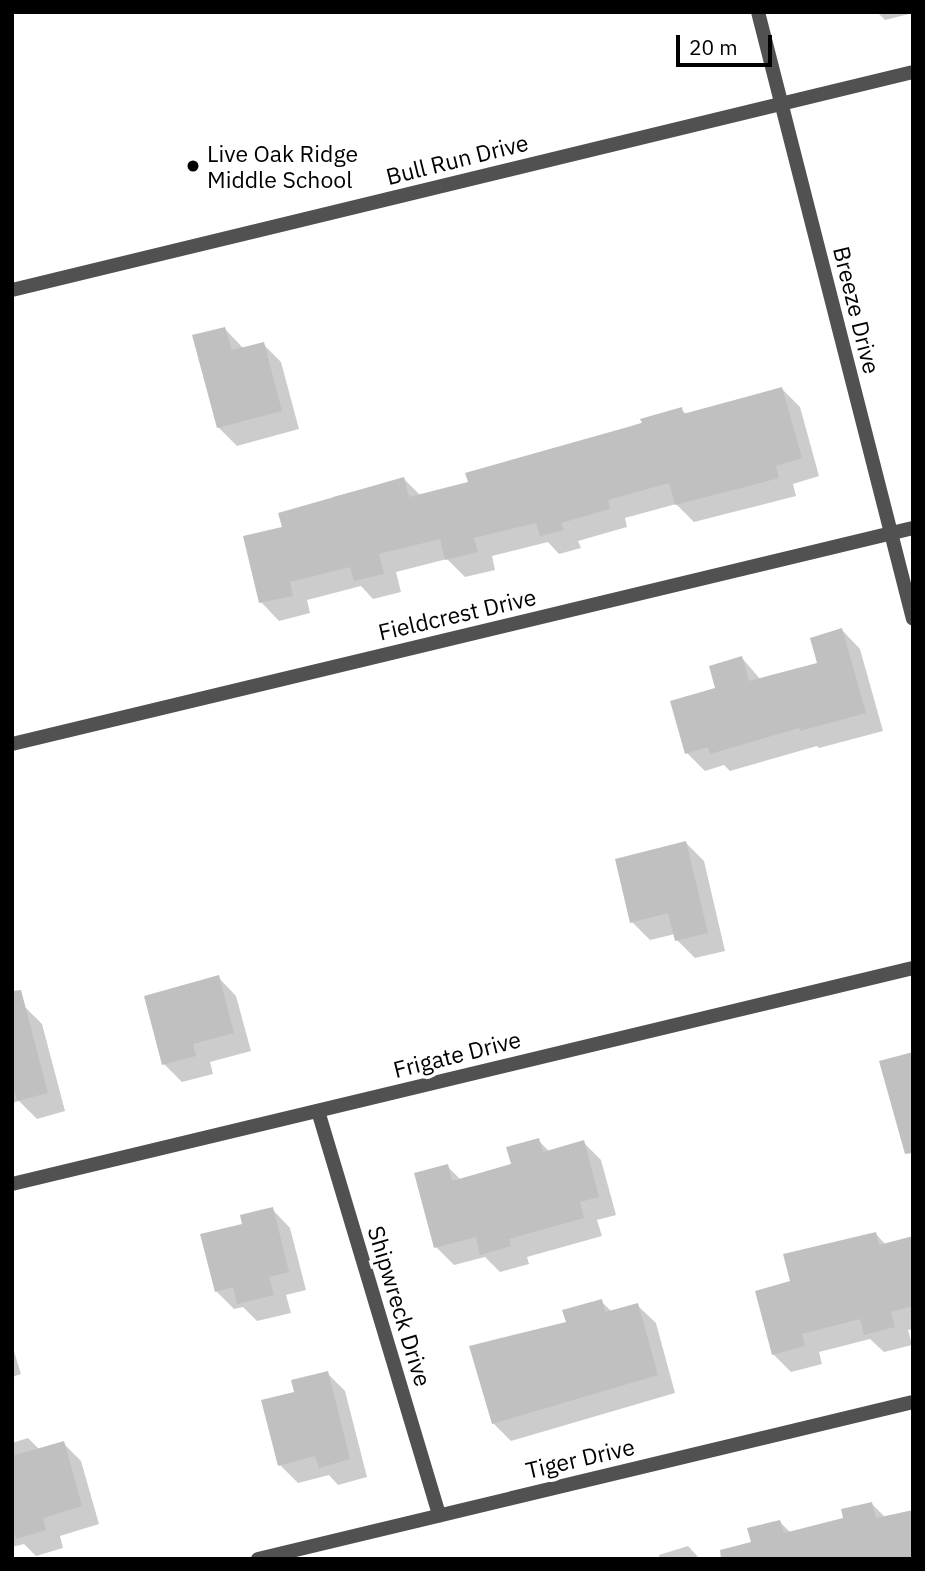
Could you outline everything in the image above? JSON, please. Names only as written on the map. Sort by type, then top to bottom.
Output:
[{"type":"street","name":"Breeze Drive","points":[[758,12],[913,619]]},
{"type":"street","name":"Bull Run Drive","points":[[12,290],[913,72]]},
{"type":"street","name":"Fieldcrest Drive","points":[[12,744],[913,528]]},
{"type":"street","name":"Frigate Drive","points":[[12,1185],[913,968]]},
{"type":"street","name":"Shipwreck Drive","points":[[318,1111],[439,1514]]},
{"type":"street","name":"Tiger Drive","points":[[258,1559],[913,1402]]},
{"type":"building","points":[[225,327],[232,350],[264,342],[282,411],[217,428],[192,335]]},
{"type":"building","points":[[782,387],[802,458],[776,466],[779,478],[675,505],[669,483],[608,500],[610,509],[561,523],[564,530],[540,536],[536,523],[474,538],[478,552],[445,560],[440,539],[379,554],[384,574],[354,581],[350,567],[290,582],[293,596],[259,603],[243,536],[282,527],[278,513],[404,477],[409,497],[468,482],[465,473],[642,423],[640,419],[682,407],[683,414]]},
{"type":"building","points":[[842,628],[866,713],[800,731],[799,728],[710,754],[708,747],[685,754],[670,701],[715,688],[709,666],[742,656],[749,681],[817,663],[810,638]]},
{"type":"building","points":[[686,841],[708,933],[675,941],[668,913],[630,923],[615,859]]},
{"type":"building","points":[[219,975],[234,1033],[193,1044],[196,1056],[162,1065],[144,996]]},
{"type":"building","points":[[21,990],[48,1093],[17,1101],[12,1082],[12,991]]},
{"type":"building","points":[[913,1052],[913,1153],[905,1154],[879,1061]]},
{"type":"building","points":[[539,1138],[543,1152],[584,1140],[599,1197],[580,1202],[584,1218],[509,1239],[511,1246],[480,1255],[476,1237],[434,1248],[414,1173],[448,1164],[452,1181],[511,1164],[506,1147]]},
{"type":"building","points":[[273,1207],[289,1272],[269,1277],[274,1295],[237,1304],[233,1287],[215,1292],[200,1234],[242,1224],[240,1215]]},
{"type":"building","points":[[876,1232],[879,1245],[913,1236],[913,1306],[891,1312],[895,1327],[864,1335],[860,1319],[802,1334],[805,1346],[772,1355],[755,1291],[790,1281],[783,1254]]},
{"type":"building","points":[[602,1299],[605,1312],[638,1303],[658,1375],[492,1424],[469,1346],[566,1322],[562,1310]]},
{"type":"building","points":[[328,1371],[350,1459],[319,1468],[315,1456],[278,1466],[261,1400],[294,1392],[291,1380]]},
{"type":"building","points":[[64,1441],[82,1506],[43,1518],[46,1530],[16,1539],[12,1526],[12,1456]]},
{"type":"building","points":[[872,1502],[876,1518],[913,1510],[913,1559],[721,1559],[720,1550],[751,1542],[747,1528],[780,1520],[784,1533],[843,1518],[841,1509]]},
{"type":"place","name":"Live Oak Ridge Middle School","points":[[193,166]]}]
